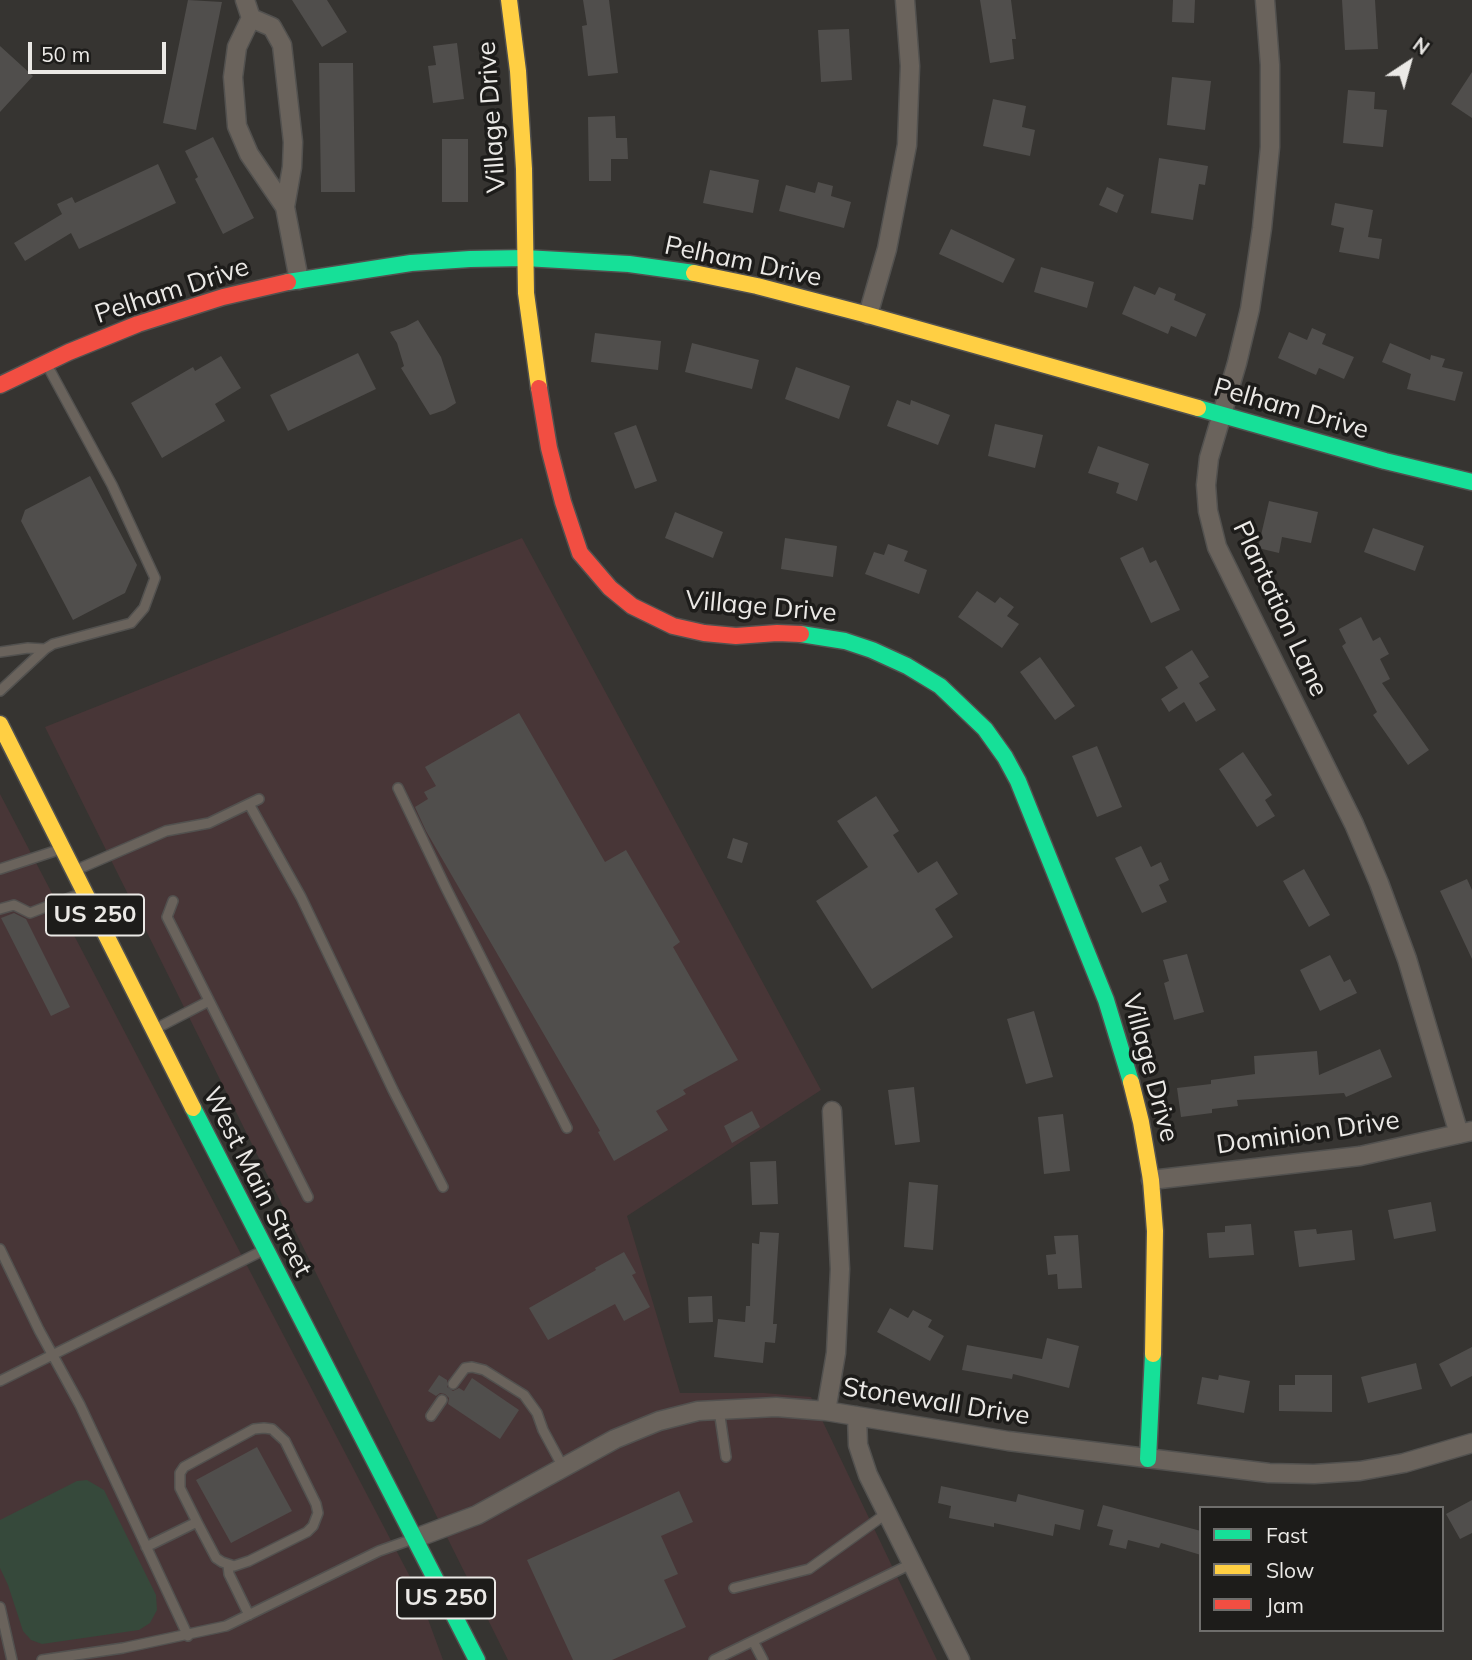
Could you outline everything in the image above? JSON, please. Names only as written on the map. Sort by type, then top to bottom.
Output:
[{"type":"street","points":[[245,0],[251,18],[237,47],[233,77],[237,127],[248,154],[285,207]]},
{"type":"street","name":"Village Drive","points":[[509,0],[518,71],[524,169],[525,258],[533,356],[549,448],[580,553],[610,588],[632,606],[673,626],[736,636],[777,633],[811,635],[845,641],[873,650],[907,666],[940,686],[961,704],[985,729],[1005,757],[1018,781],[1106,1000],[1138,1110],[1150,1180],[1155,1231],[1148,1459]]},
{"type":"street","points":[[868,314],[889,238],[907,145],[910,66],[905,0]]},
{"type":"street","name":"Plantation Lane","points":[[1265,0],[1270,65],[1270,147],[1262,228],[1250,309],[1209,458],[1206,485],[1208,511],[1214,537],[1354,824],[1379,883],[1466,1133]]},
{"type":"street","points":[[251,18],[272,27],[282,45],[293,142],[285,207],[299,280]]},
{"type":"street","name":"Pelham Drive","points":[[0,385],[90,343],[165,314],[252,289],[411,263],[470,258],[629,264],[694,273],[757,286],[868,314],[1222,415],[1472,482]]},
{"type":"street","name":"West Main Street","points":[[0,724],[264,1250],[416,1538],[477,1660]]},
{"type":"street","points":[[826,1411],[836,1353],[841,1269],[832,1111]]},
{"type":"street","name":"Dominion Drive","points":[[1150,1180],[1360,1156],[1466,1133]]},
{"type":"street","name":"Stonewall Drive","points":[[416,1538],[477,1515],[615,1439],[659,1421],[698,1411],[719,1409],[776,1407],[826,1411],[1008,1441],[1269,1473],[1360,1471],[1404,1464],[1472,1443]]},
{"type":"street","points":[[857,1416],[858,1445],[862,1460],[960,1660]]},
{"type":"lane","points":[[0,691],[45,649],[72,638],[131,624],[144,608],[155,578],[112,485],[46,363]]},
{"type":"lane","points":[[0,652],[28,648],[45,649]]},
{"type":"lane","points":[[398,788],[567,1128]]},
{"type":"lane","points":[[73,871],[166,831],[209,822],[259,799]]},
{"type":"lane","points":[[249,804],[301,897],[393,1090],[443,1187]]},
{"type":"lane","points":[[0,869],[62,848]]},
{"type":"lane","points":[[0,909],[14,905],[30,912],[84,892]]},
{"type":"lane","points":[[173,901],[167,917],[308,1197]]},
{"type":"lane","points":[[153,1031],[209,1001]]},
{"type":"lane","points":[[0,1249],[80,1405],[188,1636]]},
{"type":"lane","points":[[0,1381],[264,1250]]},
{"type":"lane","points":[[453,1384],[465,1368],[472,1367],[484,1370],[524,1395],[537,1413],[563,1468]]},
{"type":"lane","points":[[431,1416],[442,1400]]},
{"type":"lane","points":[[719,1409],[726,1457]]},
{"type":"lane","points":[[264,1428],[279,1434],[285,1441],[316,1504],[316,1520],[307,1532],[234,1566],[228,1565],[212,1553],[197,1522],[180,1488],[180,1473],[184,1467],[254,1429],[264,1428]]},
{"type":"lane","points":[[734,1588],[809,1569],[887,1513]]},
{"type":"lane","points":[[146,1547],[197,1522]]},
{"type":"lane","points":[[42,1660],[188,1636],[226,1626],[379,1550],[416,1538]]},
{"type":"lane","points":[[714,1660],[913,1563]]},
{"type":"lane","points":[[228,1565],[229,1574],[249,1615]]},
{"type":"lane","points":[[0,1607],[12,1660]]},
{"type":"lane","points":[[753,1641],[763,1660]]},
{"type":"shaded area","points":[[522,538],[821,1090],[627,1216],[680,1393],[764,1393],[811,1397],[937,1660],[508,1660],[45,727]]},
{"type":"shaded area","points":[[0,794],[418,1592],[443,1660],[0,1660]]},
{"type":"green space","points":[[87,1480],[104,1490],[156,1595],[157,1610],[150,1623],[139,1630],[42,1644],[31,1640],[23,1631],[0,1568],[0,1520],[77,1481]]},
{"type":"building","points":[[188,0],[222,2],[196,130],[163,123]]},
{"type":"building","points":[[292,0],[327,0],[347,32],[322,47]]},
{"type":"building","points":[[583,0],[609,0],[618,73],[588,76],[582,26],[587,25]]},
{"type":"building","points":[[980,0],[1011,0],[1016,39],[1012,39],[1014,59],[990,63]]},
{"type":"building","points":[[1173,0],[1195,0],[1194,23],[1172,22]]},
{"type":"building","points":[[1342,0],[1375,0],[1378,49],[1345,50]]},
{"type":"building","points":[[849,29],[852,80],[821,82],[818,30]]},
{"type":"building","points":[[457,43],[464,99],[433,103],[428,66],[436,65],[433,46]]},
{"type":"building","points":[[0,46],[33,76],[0,112]]},
{"type":"building","points":[[319,63],[353,63],[355,192],[321,192]]},
{"type":"building","points":[[1472,72],[1472,118],[1451,104]]},
{"type":"building","points":[[1172,77],[1211,81],[1205,130],[1167,125]]},
{"type":"building","points":[[1348,90],[1375,92],[1374,109],[1387,110],[1383,147],[1343,143]]},
{"type":"building","points":[[993,99],[1026,106],[1022,127],[1035,130],[1030,156],[983,146]]},
{"type":"building","points":[[615,116],[616,138],[627,138],[628,159],[611,159],[611,181],[589,181],[588,117]]},
{"type":"building","points":[[213,137],[254,218],[223,234],[195,179],[198,177],[185,151]]},
{"type":"building","points":[[442,139],[468,139],[468,202],[442,202]]},
{"type":"building","points":[[1159,158],[1208,166],[1205,185],[1199,184],[1193,220],[1151,213]]},
{"type":"building","points":[[158,164],[176,203],[79,249],[71,233],[25,261],[14,243],[62,214],[57,204],[72,197],[75,203]]},
{"type":"building","points":[[710,170],[759,180],[753,213],[703,203]]},
{"type":"building","points":[[818,182],[833,186],[831,196],[851,202],[844,228],[779,211],[786,185],[815,193]]},
{"type":"building","points":[[1107,187],[1124,195],[1117,213],[1099,205]]},
{"type":"building","points":[[1335,203],[1373,210],[1368,237],[1382,239],[1379,259],[1339,252],[1344,228],[1331,225]]},
{"type":"building","points":[[951,229],[1015,259],[1003,283],[939,254]]},
{"type":"building","points":[[1041,267],[1094,282],[1087,308],[1034,292]]},
{"type":"building","points":[[1134,286],[1155,295],[1159,287],[1176,294],[1174,300],[1206,314],[1196,337],[1171,326],[1168,334],[1122,314]]},
{"type":"building","points":[[418,320],[441,357],[456,403],[430,415],[401,368],[404,366],[397,343],[390,332]]},
{"type":"building","points":[[1312,328],[1326,334],[1322,344],[1354,357],[1344,379],[1319,368],[1316,375],[1278,358],[1289,332],[1307,340]]},
{"type":"building","points":[[595,333],[661,341],[658,370],[591,362]]},
{"type":"building","points":[[692,343],[759,360],[752,389],[685,372]]},
{"type":"building","points":[[1390,343],[1430,360],[1431,355],[1445,359],[1442,367],[1463,372],[1455,401],[1407,389],[1411,374],[1382,362]]},
{"type":"building","points":[[358,353],[376,389],[288,431],[270,395]]},
{"type":"building","points":[[221,356],[241,388],[215,404],[225,421],[162,458],[131,403],[193,367],[195,371]]},
{"type":"building","points":[[796,367],[850,386],[839,419],[785,399]]},
{"type":"building","points":[[897,400],[910,405],[911,400],[950,415],[938,445],[887,426]]},
{"type":"building","points":[[995,424],[1043,435],[1035,468],[988,456]]},
{"type":"building","points":[[636,425],[657,481],[635,489],[614,433]]},
{"type":"building","points":[[1098,446],[1149,464],[1137,501],[1116,493],[1119,483],[1088,473]]},
{"type":"building","points":[[90,476],[137,565],[125,593],[73,620],[21,521],[25,510]]},
{"type":"building","points":[[1269,501],[1318,512],[1311,543],[1282,537],[1279,553],[1258,548]]},
{"type":"building","points":[[675,512],[723,532],[713,558],[665,538]]},
{"type":"building","points":[[1373,528],[1424,546],[1415,571],[1364,552]]},
{"type":"building","points":[[785,538],[837,546],[833,577],[781,569]]},
{"type":"building","points":[[888,544],[908,551],[904,561],[927,570],[919,594],[865,574],[874,552],[884,555]]},
{"type":"building","points":[[1143,547],[1150,563],[1156,560],[1180,610],[1151,623],[1120,558]]},
{"type":"building","points":[[977,591],[995,603],[1000,597],[1014,607],[1007,616],[1019,624],[1002,648],[958,617]]},
{"type":"building","points":[[1361,617],[1373,641],[1380,637],[1389,654],[1380,659],[1390,679],[1382,683],[1429,750],[1408,765],[1373,715],[1377,712],[1342,646],[1346,643],[1339,629]]},
{"type":"building","points":[[1192,650],[1209,677],[1199,683],[1216,710],[1196,722],[1184,702],[1169,712],[1161,699],[1178,688],[1165,667]]},
{"type":"building","points":[[1040,657],[1075,706],[1055,720],[1020,672]]},
{"type":"building","points":[[519,713],[605,862],[626,850],[680,942],[673,947],[738,1060],[683,1090],[686,1094],[656,1111],[668,1130],[614,1161],[598,1132],[600,1131],[426,831],[415,807],[428,799],[424,792],[436,786],[425,767]]},
{"type":"building","points":[[1097,746],[1122,807],[1097,817],[1072,756]]},
{"type":"building","points":[[1243,752],[1272,795],[1265,800],[1275,816],[1257,827],[1219,769]]},
{"type":"building","points":[[876,796],[899,831],[893,835],[918,873],[937,861],[958,894],[935,909],[953,937],[872,989],[816,901],[868,867],[837,821]]},
{"type":"building","points":[[733,838],[748,843],[742,863],[727,858]]},
{"type":"building","points":[[1141,846],[1151,867],[1161,862],[1169,880],[1159,885],[1167,902],[1142,913],[1115,858]]},
{"type":"building","points":[[1304,869],[1330,915],[1309,927],[1283,881]]},
{"type":"building","points":[[1467,879],[1472,890],[1472,959],[1440,891]]},
{"type":"building","points":[[14,913],[26,919],[70,1007],[51,1016],[1,918]]},
{"type":"building","points":[[1187,954],[1204,1012],[1174,1020],[1164,983],[1169,981],[1163,960]]},
{"type":"building","points":[[1330,955],[1344,982],[1350,979],[1357,993],[1320,1011],[1300,970]]},
{"type":"building","points":[[1034,1011],[1053,1077],[1026,1084],[1007,1019]]},
{"type":"building","points":[[1380,1049],[1392,1077],[1346,1097],[1344,1093],[1237,1100],[1238,1106],[1181,1117],[1177,1088],[1255,1074],[1254,1056],[1317,1051],[1319,1075]]},
{"type":"building","points":[[914,1087],[920,1142],[895,1145],[888,1090]]},
{"type":"building","points":[[752,1111],[760,1127],[732,1143],[724,1126]]},
{"type":"building","points":[[1063,1114],[1070,1171],[1044,1174],[1038,1117]]},
{"type":"building","points":[[776,1161],[778,1204],[752,1205],[750,1162]]},
{"type":"building","points":[[909,1182],[938,1185],[933,1250],[904,1247]]},
{"type":"building","points":[[1431,1202],[1436,1231],[1394,1239],[1388,1210]]},
{"type":"building","points":[[1251,1224],[1254,1255],[1209,1258],[1207,1233],[1225,1232],[1225,1226]]},
{"type":"building","points":[[1316,1229],[1317,1234],[1352,1230],[1355,1260],[1299,1267],[1294,1231]]},
{"type":"building","points":[[760,1232],[779,1233],[773,1324],[777,1324],[775,1343],[765,1342],[763,1363],[714,1357],[718,1319],[745,1322],[746,1306],[750,1306],[752,1243],[759,1244]]},
{"type":"building","points":[[1078,1235],[1082,1288],[1058,1289],[1057,1274],[1048,1275],[1046,1255],[1056,1254],[1054,1236]]},
{"type":"building","points":[[624,1252],[636,1273],[632,1275],[650,1307],[624,1321],[615,1304],[548,1340],[529,1308]]},
{"type":"building","points":[[712,1296],[713,1322],[689,1323],[688,1297]]},
{"type":"building","points":[[890,1308],[908,1318],[913,1310],[932,1320],[928,1327],[944,1336],[930,1361],[877,1332]]},
{"type":"building","points":[[1047,1338],[1079,1346],[1069,1388],[1013,1374],[1012,1379],[962,1370],[967,1345],[1042,1359]]},
{"type":"building","points":[[1472,1347],[1472,1376],[1451,1387],[1439,1364]]},
{"type":"building","points":[[1416,1363],[1422,1389],[1368,1403],[1361,1377]]},
{"type":"building","points":[[439,1375],[447,1380],[447,1387],[453,1391],[459,1388],[464,1391],[472,1378],[519,1410],[500,1439],[448,1404],[449,1398],[445,1394],[436,1396],[428,1391]]},
{"type":"building","points":[[1219,1375],[1250,1381],[1244,1413],[1197,1404],[1202,1377],[1218,1380]]},
{"type":"building","points":[[1295,1375],[1332,1375],[1332,1412],[1279,1411],[1279,1385],[1295,1385]]},
{"type":"building","points":[[257,1447],[292,1511],[231,1543],[196,1480]]},
{"type":"building","points":[[941,1486],[1016,1502],[1018,1494],[1084,1510],[1080,1530],[1055,1524],[1053,1536],[994,1523],[994,1527],[949,1518],[951,1506],[938,1503]]},
{"type":"building","points":[[679,1491],[693,1522],[661,1536],[678,1574],[664,1580],[686,1627],[612,1660],[573,1660],[527,1560]]},
{"type":"building","points":[[1472,1500],[1472,1533],[1460,1539],[1446,1514]]},
{"type":"building","points":[[1103,1505],[1199,1530],[1199,1554],[1161,1543],[1159,1548],[1128,1540],[1126,1549],[1109,1545],[1113,1530],[1097,1526]]},
{"type":"traffic: fast","points":[[288,282],[411,263],[470,259],[525,258],[629,264],[694,273]]},
{"type":"traffic: fast","points":[[1198,408],[1385,461],[1472,482]]},
{"type":"traffic: fast","points":[[801,634],[845,641],[907,666],[940,686],[985,729],[1018,781],[1106,1000],[1131,1082]]},
{"type":"traffic: fast","points":[[193,1108],[477,1660]]},
{"type":"traffic: fast","points":[[1148,1459],[1153,1354]]},
{"type":"traffic: slow","points":[[509,0],[518,71],[524,169],[526,293],[539,388]]},
{"type":"traffic: slow","points":[[694,273],[757,286],[868,315],[1198,408]]},
{"type":"traffic: slow","points":[[0,724],[193,1108]]},
{"type":"traffic: slow","points":[[1131,1082],[1151,1180],[1155,1231],[1153,1354]]},
{"type":"traffic: jam","points":[[0,385],[69,352],[138,324],[223,297],[288,282]]},
{"type":"traffic: jam","points":[[539,388],[549,448],[580,553],[610,588],[632,606],[673,626],[736,636],[801,634]]}]
